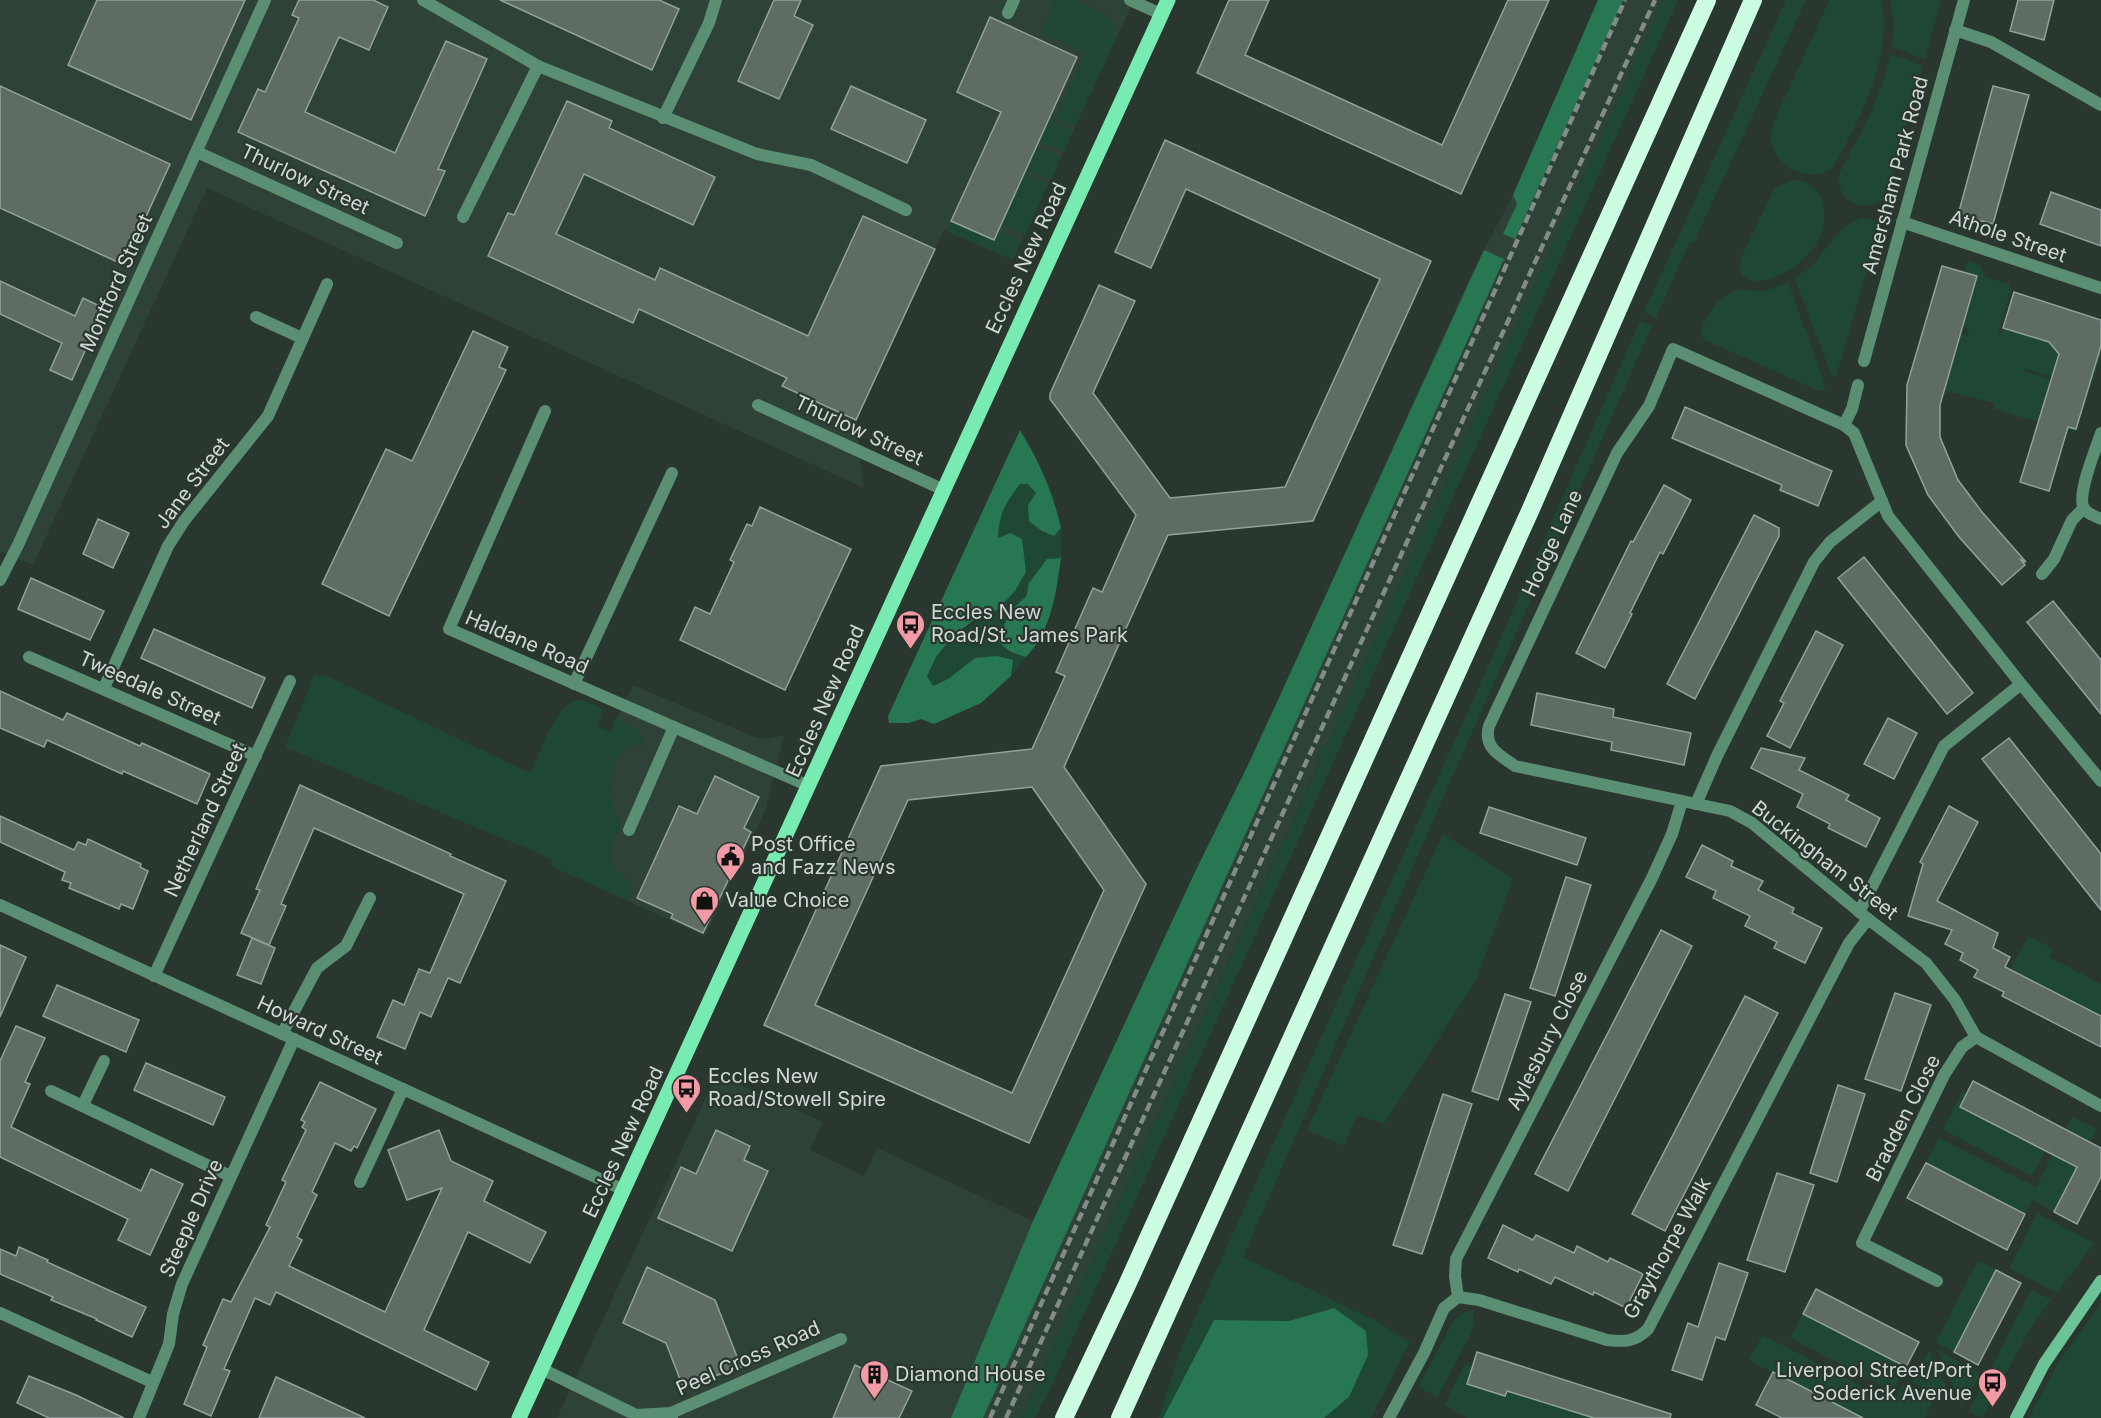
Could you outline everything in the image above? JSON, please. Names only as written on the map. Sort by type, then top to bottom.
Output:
[{"type":"highway","points":[[1064,1418],[1127,1286],[1707,0]]},
{"type":"highway","points":[[1120,1418],[1530,511],[1753,0]]},
{"type":"main road","name":"Eccles New Road","points":[[519,1418],[1164,7]]},
{"type":"street","name":"Montford Street","points":[[0,580],[18,545],[265,0]]},
{"type":"street","points":[[423,0],[538,66],[757,154],[811,165],[906,210]]},
{"type":"street","points":[[663,118],[710,23],[716,0]]},
{"type":"street","points":[[1008,13],[1014,0]]},
{"type":"street","points":[[1130,0],[1164,7]]},
{"type":"street","name":"Amersham Park Road","points":[[1864,361],[1964,0]]},
{"type":"street","points":[[1955,30],[1991,42],[2101,105]]},
{"type":"street","points":[[464,217],[538,66]]},
{"type":"street","name":"Thurlow Street","points":[[197,152],[397,243]]},
{"type":"street","name":"Athole Street","points":[[1902,222],[2101,288]]},
{"type":"street","name":"Jane Street","points":[[104,688],[168,546],[184,520],[268,416],[327,284]]},
{"type":"street","points":[[256,317],[302,338]]},
{"type":"street","name":"Hodge Lane","points":[[1501,756],[1489,744],[1489,726],[1617,453],[1649,406],[1673,349],[1844,425]]},
{"type":"street","points":[[1858,385],[1852,409],[1844,425],[1854,433],[1888,516],[2101,781]]},
{"type":"street","name":"Thurlow Street","points":[[758,405],[944,490]]},
{"type":"street","name":"Haldane Road","points":[[545,411],[449,629],[809,786]]},
{"type":"street","points":[[2101,433],[2081,495],[2084,508],[2088,513],[2101,519]]},
{"type":"street","points":[[574,684],[672,473]]},
{"type":"street","points":[[1696,804],[1717,756],[1814,562],[1830,542],[1882,501]]},
{"type":"street","points":[[2042,574],[2054,560],[2072,520],[2084,508]]},
{"type":"street","name":"Tweedale Street","points":[[29,657],[256,756]]},
{"type":"street","name":"Netherland Street","points":[[154,976],[290,681]]},
{"type":"street","name":"Graythorpe Walk","points":[[1458,1297],[1479,1300],[1607,1340],[1624,1342],[1632,1340],[1648,1329],[1849,943],[1944,746],[2021,684]]},
{"type":"street","points":[[630,830],[674,727]]},
{"type":"street","name":"Buckingham Street","points":[[1501,756],[1515,766],[1730,811],[1752,823],[1863,915],[1926,963],[1955,1000],[1976,1038]]},
{"type":"street","name":"Aylesbury Close","points":[[1458,1297],[1455,1276],[1456,1259],[1652,878],[1672,834],[1682,801]]},
{"type":"street","name":"Steeple Drive","points":[[139,1418],[169,1344],[173,1314],[182,1284],[230,1176],[316,968],[345,946],[370,898]]},
{"type":"street","name":"Howard Street","points":[[0,905],[624,1190]]},
{"type":"street","points":[[1976,1038],[2101,1106]]},
{"type":"street","name":"Bradden Close","points":[[1936,1281],[1862,1243],[1944,1075],[1962,1047],[1976,1038]]},
{"type":"street","points":[[83,1105],[104,1061]]},
{"type":"street","points":[[360,1182],[403,1089]]},
{"type":"street","points":[[51,1091],[230,1176]]},
{"type":"street","points":[[2016,1418],[2044,1364],[2101,1281]]},
{"type":"street","points":[[1389,1418],[1424,1353],[1444,1308],[1458,1297]]},
{"type":"street","points":[[0,1313],[152,1382]]},
{"type":"street","name":"Peel Cross Road","points":[[542,1369],[636,1415],[672,1416],[841,1339]]},
{"type":"shaded area","points":[[0,0],[1134,0],[1013,260],[944,230],[856,420],[864,488],[207,188],[33,565],[0,551]]},
{"type":"shaded area","points":[[1598,0],[1663,0],[1326,747],[1322,745],[1320,760],[1020,1418],[557,1418],[717,1074],[823,1122],[810,1150],[864,1176],[877,1148],[1033,1221],[1195,872],[1249,763],[1471,275],[1513,195]]},
{"type":"shaded area","points":[[633,685],[757,738],[766,739],[784,735],[765,811],[705,936],[551,866],[610,731]]},
{"type":"green space","points":[[1055,0],[1075,0],[1105,14],[1116,27],[1115,41],[1075,126],[1056,117],[1086,53],[1041,32]]},
{"type":"green space","points":[[1598,0],[1623,0],[1515,239],[1503,234],[1517,204],[1513,195]]},
{"type":"green space","points":[[1663,0],[1678,0],[1047,1396],[1035,1418],[1020,1418],[1320,761],[1316,758],[1322,745],[1326,746]]},
{"type":"green space","points":[[1786,0],[1806,0],[1694,242],[1690,241],[1656,318],[1644,312]]},
{"type":"green space","points":[[1829,0],[1881,0],[1884,21],[1882,47],[1873,84],[1833,168],[1823,173],[1809,174],[1793,170],[1781,161],[1775,152],[1771,137],[1778,113]]},
{"type":"green space","points":[[1890,0],[1941,0],[1925,59],[1892,47],[1894,24]]},
{"type":"green space","points":[[1890,54],[1923,66],[1885,199],[1876,203],[1859,205],[1852,202],[1841,191],[1840,172],[1876,100]]},
{"type":"green space","points":[[1048,119],[1073,130],[1064,152],[1039,140]]},
{"type":"green space","points":[[1036,146],[1061,157],[1051,180],[1026,169]]},
{"type":"green space","points":[[1024,174],[1048,185],[1025,235],[1001,224]]},
{"type":"green space","points":[[1791,180],[1810,185],[1817,191],[1822,201],[1824,224],[1816,244],[1802,261],[1784,273],[1766,280],[1751,280],[1741,273],[1741,258],[1774,189]]},
{"type":"green space","points":[[1864,218],[1874,220],[1880,225],[1836,377],[1831,374],[1794,277],[1811,267],[1834,238],[1848,225]]},
{"type":"green space","points":[[951,221],[993,240],[998,231],[1021,242],[1013,260],[947,231]]},
{"type":"green space","points":[[1484,250],[1504,259],[983,1418],[951,1418],[1033,1221],[1195,872],[1249,763]]},
{"type":"green space","points":[[1967,261],[1980,265],[1985,277],[2009,284],[2011,290],[1998,333],[2001,333],[2003,328],[2057,345],[2055,352],[2059,353],[2101,348],[2101,356],[2091,388],[2026,369],[2024,371],[2052,380],[2041,419],[2076,429],[2074,432],[1994,409],[1995,403],[1933,388],[1934,382],[1946,385],[1961,334],[1968,335],[1969,329],[1962,327],[1977,276],[1964,272]]},
{"type":"green space","points":[[1788,282],[1825,384],[1824,391],[1819,391],[1703,339],[1700,334],[1709,313],[1725,296],[1739,290],[1772,289]]},
{"type":"green space","points":[[1640,321],[1652,326],[1243,1257],[1376,1321],[1410,1342],[1371,1418],[1324,1418],[1349,1397],[1334,1308],[1289,1321],[1214,1320],[1163,1418],[1159,1418],[1180,1351],[1495,651]]},
{"type":"green space","points":[[1020,430],[1045,477],[1061,528],[1054,536],[1042,531],[1029,521],[1028,505],[1036,493],[1028,484],[1020,484],[1004,509],[998,538],[1010,533],[1022,539],[1026,572],[1015,591],[997,610],[979,616],[952,637],[936,657],[927,676],[933,686],[948,679],[975,658],[997,656],[1013,660],[1011,676],[981,703],[934,724],[921,719],[909,723],[889,723],[888,716]]},
{"type":"green space","points":[[1020,484],[1028,484],[1037,493],[1054,536],[1061,528],[1061,558],[1047,559],[1029,583],[1026,597],[1017,603],[1011,652],[1026,657],[1011,676],[1013,660],[975,658],[948,679],[933,686],[927,676],[936,657],[952,637],[997,610],[1010,533],[998,538],[1001,515],[1006,503]]},
{"type":"green space","points":[[1061,558],[1051,610],[1042,635],[1026,657],[1011,652],[998,642],[1008,617],[1026,597],[1029,583],[1047,559]]},
{"type":"green space","points":[[325,675],[530,773],[556,719],[570,703],[578,700],[585,701],[604,709],[596,726],[610,731],[616,717],[637,730],[643,738],[642,747],[634,744],[624,749],[617,758],[611,780],[613,805],[621,826],[610,854],[619,873],[632,883],[629,901],[551,866],[552,859],[285,747],[314,676]]},
{"type":"green space","points":[[1443,834],[1513,879],[1476,980],[1384,1124],[1357,1115],[1344,1146],[1307,1130]]},
{"type":"green space","points":[[2028,936],[2053,949],[2049,957],[2101,984],[2101,1016],[2014,972],[2005,981]]},
{"type":"green space","points":[[1962,1092],[1967,1094],[1960,1107],[2046,1151],[2032,1176],[1943,1130]]},
{"type":"green space","points":[[2072,1117],[2097,1129],[2054,1212],[2032,1200],[2025,1214],[1926,1163],[1939,1138],[2036,1187]]},
{"type":"green space","points":[[2037,1213],[2094,1243],[2057,1293],[2009,1268]]},
{"type":"green space","points":[[1978,1260],[1996,1270],[1954,1352],[1936,1343]]},
{"type":"green space","points":[[2031,1290],[2051,1300],[2029,1330],[1983,1418],[1969,1411]]},
{"type":"green space","points":[[2101,1303],[2101,1418],[2029,1418],[2057,1365]]},
{"type":"green space","points":[[1334,1308],[1366,1331],[1368,1355],[1349,1397],[1324,1418],[1163,1418],[1214,1320],[1289,1321]]},
{"type":"green space","points":[[1467,1311],[1473,1311],[1474,1327],[1438,1397],[1418,1387],[1453,1322]]},
{"type":"green space","points":[[1803,1314],[1906,1367],[1893,1391],[1790,1338]]},
{"type":"green space","points":[[1762,1335],[1893,1402],[1903,1385],[1933,1401],[1925,1418],[1863,1418],[1749,1360]]},
{"type":"green space","points":[[1929,1350],[1952,1401],[1912,1382]]},
{"type":"green space","points":[[1938,1350],[1980,1374],[1962,1406]]},
{"type":"green space","points":[[1465,1364],[1511,1378],[1512,1392],[1594,1418],[1468,1418],[1444,1405]]},
{"type":"building","points":[[97,0],[245,0],[191,120],[68,65]]},
{"type":"building","points":[[299,0],[373,0],[388,7],[369,50],[339,37],[305,112],[395,153],[446,41],[487,59],[438,169],[445,171],[425,216],[238,132],[258,89],[265,92],[299,18],[292,15]]},
{"type":"building","points":[[500,0],[659,0],[679,9],[652,70]]},
{"type":"building","points":[[774,0],[801,0],[794,16],[813,25],[779,99],[738,81]]},
{"type":"building","points":[[1229,0],[1269,0],[1245,55],[1442,145],[1508,0],[1549,0],[1461,194],[1197,73]]},
{"type":"building","points":[[2018,0],[2054,0],[2044,40],[2010,31]]},
{"type":"building","points":[[990,17],[1077,57],[994,240],[951,221],[1001,112],[957,92]]},
{"type":"building","points":[[0,86],[170,164],[124,265],[0,208]]},
{"type":"building","points":[[851,86],[926,120],[907,163],[831,129]]},
{"type":"building","points":[[1993,86],[2029,95],[1993,224],[1958,215]]},
{"type":"building","points":[[567,101],[612,121],[609,128],[715,177],[693,225],[584,174],[556,234],[655,280],[660,268],[808,336],[863,216],[935,249],[856,420],[782,386],[787,378],[639,309],[633,323],[488,256],[508,213],[514,215]]},
{"type":"building","points":[[1165,140],[1431,261],[1313,521],[1168,535],[1064,767],[1146,884],[1029,1143],[764,1025],[881,766],[1032,749],[1065,676],[1056,672],[1093,588],[1102,592],[1136,515],[1050,399],[1050,394],[1099,285],[1135,301],[1093,393],[1170,498],[1285,487],[1380,279],[1186,189],[1151,268],[1115,252]],"holes":[[[1032,787],[1104,890],[1012,1093],[815,1005],[908,800]]]},
{"type":"building","points":[[2051,192],[2101,210],[2101,246],[2040,224]]},
{"type":"building","points":[[1942,266],[1977,276],[1940,405],[1940,437],[1958,480],[1982,512],[2026,562],[2021,560],[2025,565],[2002,585],[1959,537],[1928,495],[1906,445],[1907,385]]},
{"type":"building","points":[[0,281],[75,316],[83,298],[104,308],[72,380],[50,370],[62,343],[0,314]]},
{"type":"building","points":[[2014,292],[2101,320],[2101,346],[2076,429],[2068,427],[2049,491],[2020,482],[2059,354],[2049,342],[2003,328]]},
{"type":"building","points":[[473,331],[508,347],[499,367],[506,370],[389,616],[322,584],[386,449],[412,461]]},
{"type":"building","points":[[1685,407],[1832,471],[1818,506],[1780,490],[1782,485],[1672,438]]},
{"type":"building","points":[[1664,485],[1691,500],[1663,554],[1660,552],[1605,668],[1576,653],[1631,541],[1633,542]]},
{"type":"building","points":[[760,507],[851,549],[785,690],[680,640],[695,607],[710,614],[734,562],[730,560],[747,524],[752,526]]},
{"type":"building","points":[[1754,515],[1779,528],[1779,536],[1695,699],[1667,684]]},
{"type":"building","points":[[98,519],[129,533],[113,568],[83,554]]},
{"type":"building","points":[[1864,557],[1973,693],[1947,714],[1838,578]]},
{"type":"building","points":[[31,578],[104,611],[90,640],[18,609]]},
{"type":"building","points":[[2053,601],[2101,660],[2101,714],[2027,622]]},
{"type":"building","points":[[154,629],[265,678],[252,708],[141,658]]},
{"type":"building","points":[[1816,631],[1843,645],[1790,748],[1767,736],[1784,703],[1780,701]]},
{"type":"building","points":[[0,691],[63,720],[67,713],[140,746],[142,743],[210,774],[197,804],[123,771],[122,774],[47,740],[44,747],[0,728]]},
{"type":"building","points":[[1537,693],[1614,709],[1613,717],[1691,733],[1684,765],[1611,750],[1612,742],[1531,725]]},
{"type":"building","points":[[1888,718],[1917,733],[1894,779],[1864,764]]},
{"type":"building","points":[[2009,738],[2101,854],[2101,910],[1982,759]]},
{"type":"building","points":[[1761,748],[1805,758],[1799,770],[1849,795],[1846,800],[1880,818],[1866,847],[1828,828],[1830,824],[1797,807],[1803,794],[1751,768]]},
{"type":"building","points":[[715,776],[759,797],[744,828],[751,832],[703,933],[671,918],[673,914],[637,898],[679,806],[697,814]]},
{"type":"building","points":[[300,785],[506,881],[460,983],[448,978],[431,1017],[420,1012],[405,1049],[377,1037],[393,1000],[404,1005],[419,969],[430,973],[464,894],[314,828],[281,904],[286,906],[269,945],[241,933],[260,890],[256,889]]},
{"type":"building","points":[[1949,806],[1978,822],[1937,901],[1998,933],[1993,948],[2010,957],[2005,967],[2101,1016],[2101,1047],[2002,996],[2004,992],[1974,977],[1978,970],[1960,960],[1963,953],[1945,944],[1952,930],[1908,916],[1923,864],[1920,862]]},
{"type":"building","points":[[1489,807],[1586,838],[1577,865],[1480,833]]},
{"type":"building","points":[[0,816],[74,850],[78,842],[86,845],[88,839],[141,864],[140,867],[148,871],[133,909],[121,904],[119,909],[69,888],[71,883],[62,880],[65,872],[0,842]]},
{"type":"building","points":[[1702,845],[1733,861],[1731,866],[1763,881],[1758,890],[1794,908],[1792,913],[1822,928],[1805,963],[1774,948],[1777,942],[1745,926],[1750,916],[1713,898],[1716,891],[1686,877]]},
{"type":"building","points":[[1566,877],[1591,885],[1555,996],[1530,988]]},
{"type":"building","points":[[1661,930],[1692,946],[1568,1191],[1535,1174]]},
{"type":"building","points":[[252,938],[275,948],[261,984],[237,975]]},
{"type":"building","points":[[0,945],[26,957],[0,1017]]},
{"type":"building","points":[[57,985],[139,1020],[126,1052],[43,1016]]},
{"type":"building","points":[[1895,993],[1931,1005],[1901,1091],[1865,1079]]},
{"type":"building","points":[[1505,994],[1531,1002],[1498,1100],[1472,1091]]},
{"type":"building","points":[[1745,996],[1778,1013],[1665,1231],[1632,1214]]},
{"type":"building","points":[[16,1026],[45,1038],[25,1082],[30,1084],[11,1127],[141,1191],[151,1169],[183,1184],[150,1255],[118,1240],[128,1219],[0,1157],[0,1061]]},
{"type":"building","points":[[146,1063],[225,1097],[213,1125],[134,1090]]},
{"type":"building","points":[[1973,1081],[2101,1148],[2101,1177],[2077,1224],[2054,1212],[2077,1167],[1960,1107]]},
{"type":"building","points":[[320,1082],[376,1109],[357,1148],[354,1146],[351,1151],[335,1143],[312,1192],[317,1195],[297,1237],[302,1240],[289,1266],[385,1312],[442,1188],[407,1200],[388,1150],[439,1130],[451,1161],[493,1181],[484,1201],[546,1232],[530,1263],[468,1232],[424,1330],[489,1362],[476,1390],[276,1292],[270,1305],[255,1298],[224,1369],[230,1371],[211,1416],[184,1404],[207,1347],[203,1345],[223,1299],[231,1302],[270,1227],[266,1225],[286,1182],[282,1180],[306,1130],[302,1127],[305,1122],[301,1120]]},
{"type":"building","points":[[1838,1085],[1865,1094],[1837,1182],[1810,1173]]},
{"type":"building","points":[[1443,1094],[1472,1104],[1422,1254],[1393,1245]]},
{"type":"building","points":[[716,1130],[750,1146],[744,1160],[768,1171],[732,1251],[658,1218],[681,1167],[696,1174]]},
{"type":"building","points":[[1926,1163],[2025,1214],[2007,1250],[1907,1198]]},
{"type":"building","points":[[1777,1173],[1814,1185],[1785,1272],[1747,1260]]},
{"type":"building","points":[[1503,1225],[1533,1240],[1536,1235],[1574,1253],[1577,1246],[1608,1262],[1610,1258],[1643,1274],[1626,1308],[1594,1292],[1593,1295],[1555,1277],[1551,1284],[1488,1258]]},
{"type":"building","points":[[19,1247],[146,1307],[132,1337],[97,1319],[51,1300],[53,1297],[0,1274],[0,1249],[16,1256]]},
{"type":"building","points":[[1719,1263],[1748,1273],[1725,1340],[1716,1337],[1702,1380],[1672,1370],[1688,1323],[1698,1327]]},
{"type":"building","points":[[647,1267],[715,1300],[741,1367],[683,1387],[666,1343],[623,1323]]},
{"type":"building","points":[[1996,1270],[2021,1283],[1978,1365],[1954,1352]]},
{"type":"building","points":[[1816,1289],[1919,1342],[1906,1367],[1803,1314]]},
{"type":"building","points":[[1477,1352],[1671,1414],[1670,1418],[1594,1418],[1507,1391],[1505,1396],[1467,1384]]},
{"type":"building","name":"Diamond House","points":[[855,1365],[912,1391],[899,1418],[833,1418]]},
{"type":"building","points":[[1773,1372],[1863,1418],[1782,1418],[1756,1405]]},
{"type":"building","points":[[29,1376],[124,1418],[49,1418],[17,1403]]},
{"type":"building","points":[[276,1377],[296,1386],[365,1418],[259,1418]]},
{"type":"railway","points":[[990,1418],[1625,0]]},
{"type":"railway","points":[[1006,1418],[1655,0]]},
{"type":"place","name":"Eccles New Road/St. James Park","points":[[910,650]]},
{"type":"place","name":"Post Office and Fazz News","points":[[730,882]]},
{"type":"place","name":"Value Choice","points":[[704,926]]},
{"type":"place","name":"Eccles New Road/Stowell Spire","points":[[687,1114]]},
{"type":"place","name":"Diamond House","points":[[874,1400]]},
{"type":"place","name":"Liverpool Street/Port Soderick Avenue","points":[[1993,1408]]}]
